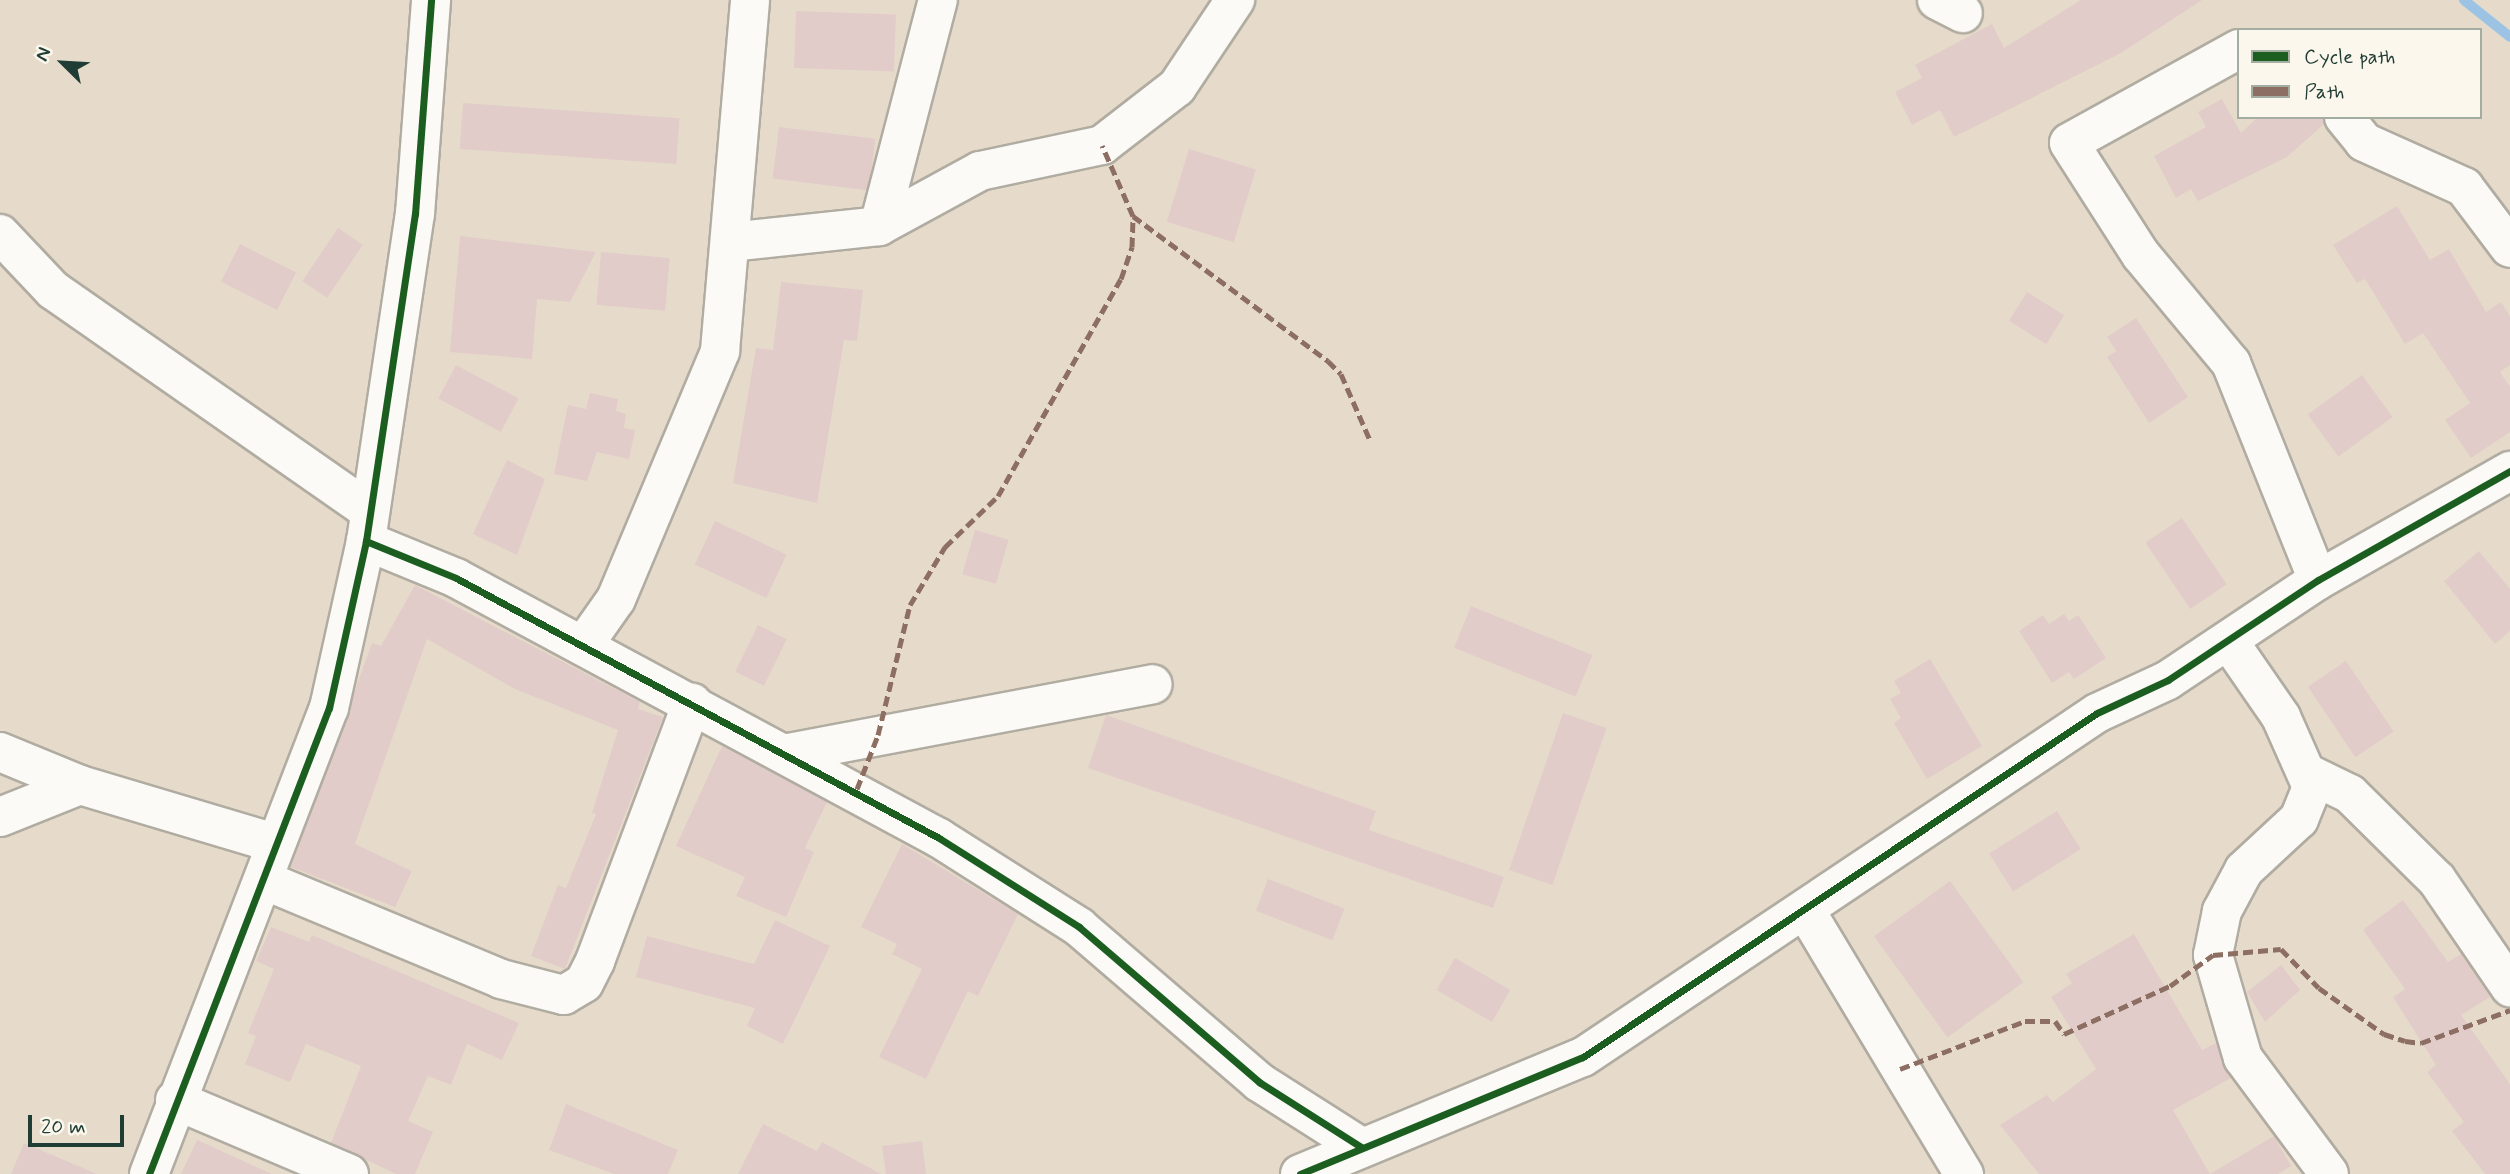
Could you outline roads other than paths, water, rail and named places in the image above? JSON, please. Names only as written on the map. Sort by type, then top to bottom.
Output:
[{"type":"street","points":[[149,1174],[175,1100],[266,881],[274,843],[329,708],[366,524],[415,214],[431,0]]},
{"type":"street","points":[[583,646],[616,599],[720,351],[750,0]]},
{"type":"street","points":[[879,226],[938,0]]},
{"type":"street","points":[[730,242],[879,226],[980,171],[1102,145],[1177,87],[1235,0]]},
{"type":"street","points":[[2237,50],[2069,143],[2141,255],[2231,363],[2318,580]]},
{"type":"street","points":[[2346,119],[2364,142],[2464,187],[2510,248]]},
{"type":"street","points":[[0,234],[53,290],[366,524],[456,578],[789,753],[939,838],[1079,928],[1259,1082],[1361,1146]]},
{"type":"street","points":[[1300,1174],[1361,1146],[1583,1057],[1807,913],[1967,796],[2042,756],[2097,713],[2230,643],[2318,580],[2510,471]]},
{"type":"street","points":[[2230,643],[2281,717],[2307,773],[2311,799],[2244,870],[2222,911],[2213,955],[2243,1058],[2329,1174]]},
{"type":"street","points":[[789,753],[1153,684]]},
{"type":"street","points":[[266,881],[501,979],[564,995],[584,983],[595,961],[692,703]]},
{"type":"street","points":[[0,752],[80,785],[274,843]]},
{"type":"street","points":[[2307,773],[2350,794],[2437,880],[2510,987]]},
{"type":"street","points":[[0,817],[80,785]]},
{"type":"street","points":[[1807,913],[1964,1174]]},
{"type":"street","points":[[175,1100],[349,1174]]},
{"type":"waterway","points":[[2464,0],[2510,37]]}]
